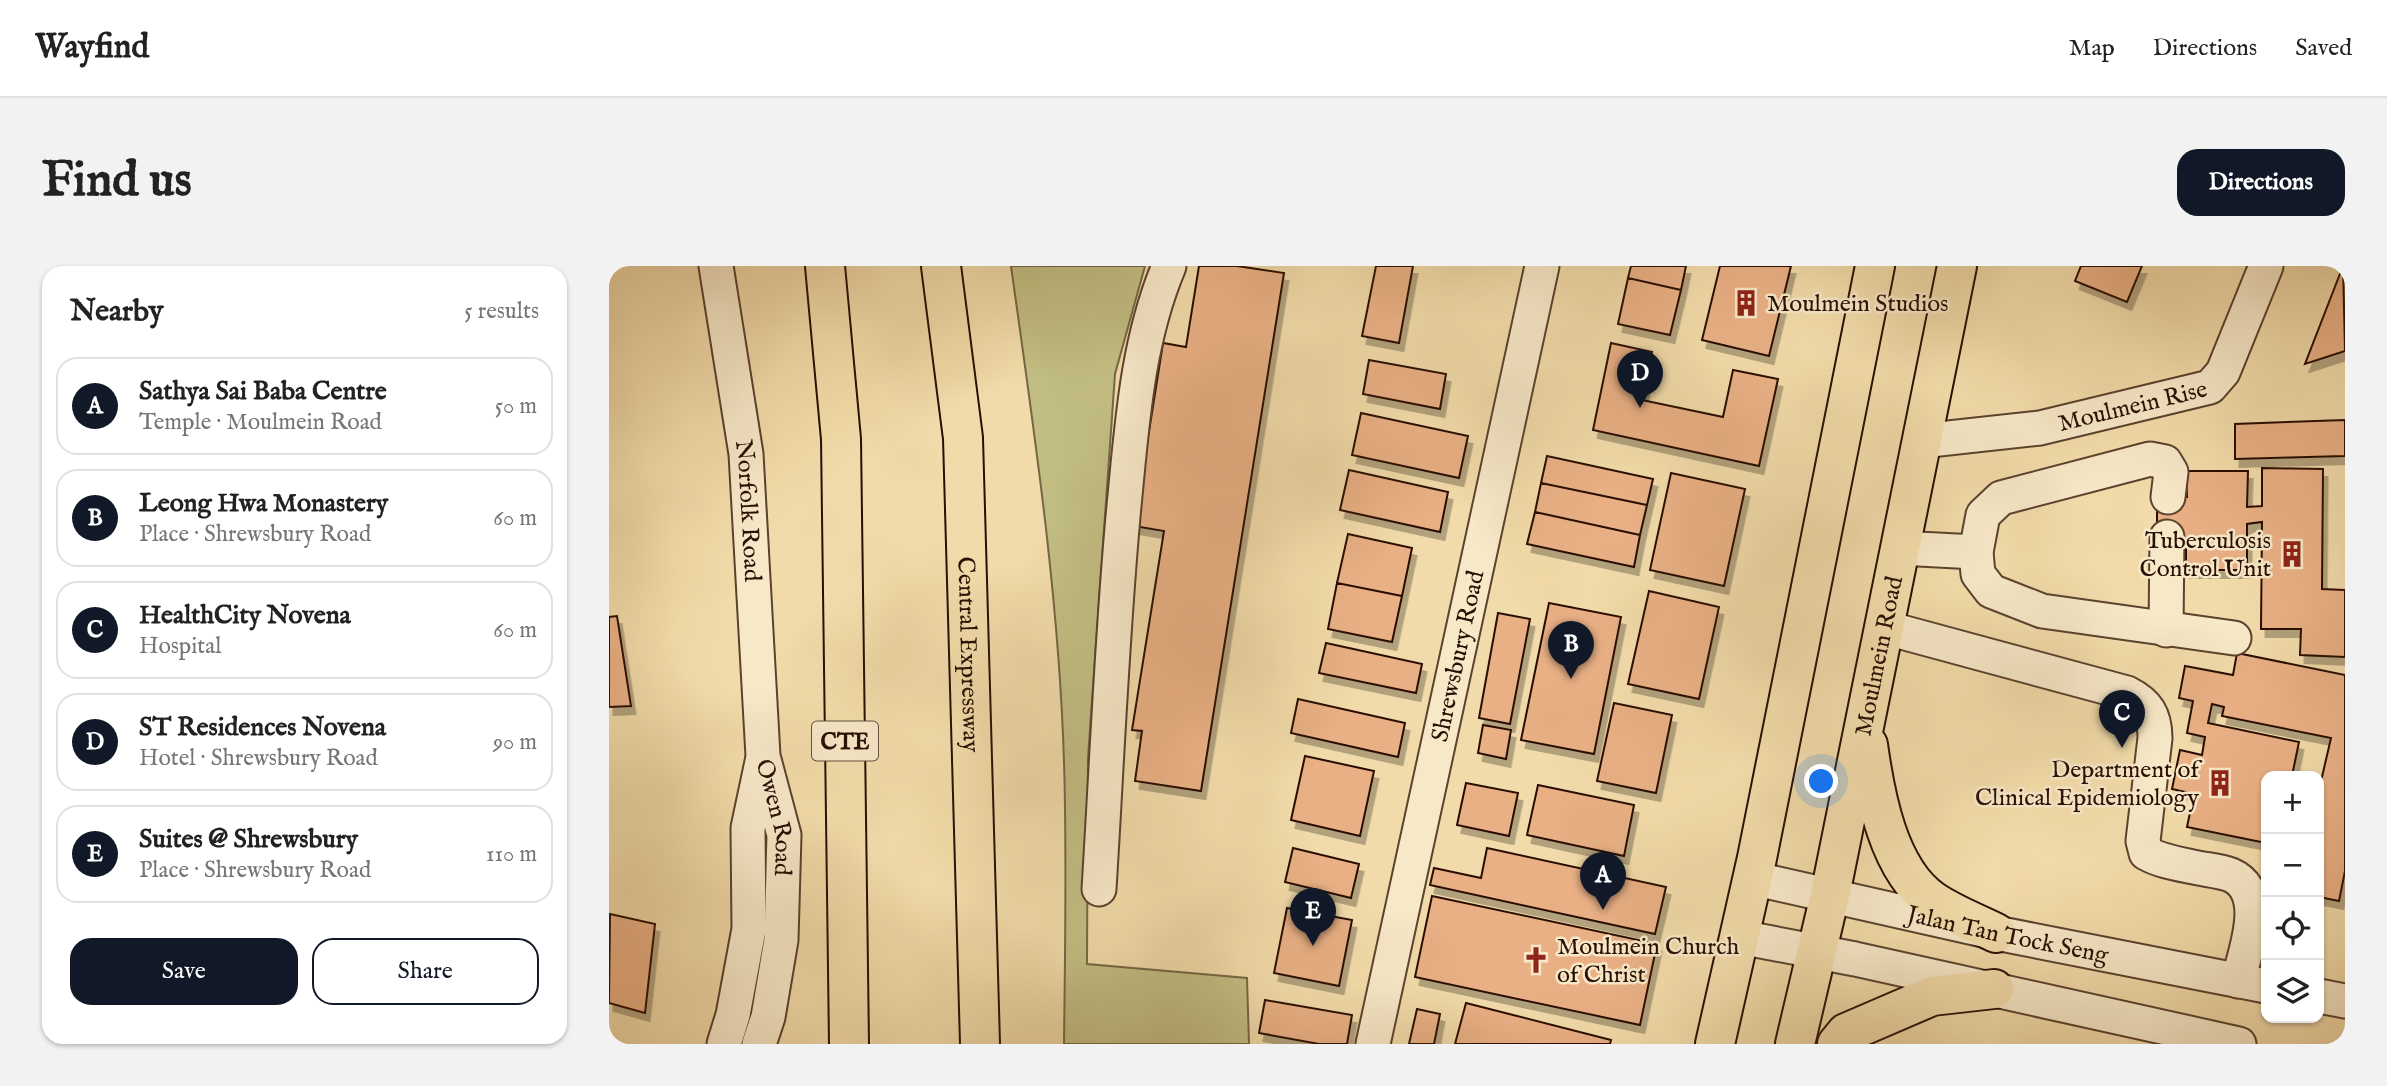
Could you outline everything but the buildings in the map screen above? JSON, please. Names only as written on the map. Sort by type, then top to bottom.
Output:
[{"type":"main road","name":"CTE","points":[[825,266],[841,439],[849,1044]]},
{"type":"main road","name":"Central Expressway","points":[[941,266],[963,438],[980,1044]]},
{"type":"main road","points":[[1714,1044],[1740,937],[1875,266]]},
{"type":"main road","name":"Moulmein Road","points":[[1795,1044],[1830,895],[1958,266]]},
{"type":"main road","points":[[1864,722],[1873,784],[1885,828],[1904,868],[1932,901],[1996,933]]},
{"type":"main road","points":[[1837,1044],[1846,1033],[1932,996],[1994,989]]},
{"type":"street","name":"Norfolk Road","points":[[716,266],[746,454],[763,756]]},
{"type":"street","points":[[1099,889],[1119,555],[1135,387],[1161,286],[1169,266]]},
{"type":"street","name":"Shrewsbury Road","points":[[1373,1044],[1542,266]]},
{"type":"street","name":"Moulmein Rise","points":[[1921,441],[2040,428],[2210,387],[2223,372],[2266,266]]},
{"type":"street","points":[[2168,497],[2171,472],[2165,462],[2150,459],[2052,488],[2001,499],[1983,516],[1976,552],[1978,574],[1991,591],[2008,600],[2042,611],[2234,638]]},
{"type":"street","points":[[2166,630],[2167,537]]},
{"type":"street","points":[[1899,548],[1976,552]]},
{"type":"street","points":[[1883,627],[2127,693],[2146,706],[2155,726],[2155,738],[2143,841],[2145,853],[2157,859],[2231,875],[2246,888],[2250,900],[2252,984]]},
{"type":"street","name":"Owen Road","points":[[724,1044],[733,1015],[749,929],[748,828],[763,756]]},
{"type":"street","name":"Owen Road","points":[[759,1044],[768,1017],[781,940],[783,848],[783,835],[763,756]]},
{"type":"street","name":"Jalan Tan Tock Seng","points":[[1752,878],[1996,933],[2252,984]]},
{"type":"street","points":[[1740,937],[1818,951],[2239,1044]]},
{"type":"street","points":[[2324,997],[2345,1001]]},
{"type":"shaded area","points":[[1011,266],[1145,266],[1115,374],[1088,758],[1087,964],[1247,978],[1249,1044],[1064,1044],[1064,762],[1057,638],[1044,514]]},
{"type":"place","name":"Moulmein Studios","points":[[1746,303]]},
{"type":"place","name":"ST Residences Novena","points":[[1640,408]]},
{"type":"place","name":"Tuberculosis Control Unit","points":[[2292,554]]},
{"type":"place","name":"Leong Hwa Monastery","points":[[1571,679]]},
{"type":"place","name":"HealthCity Novena","points":[[2122,748]]},
{"type":"place","name":"Department of Clinical Epidemiology","points":[[2220,783]]},
{"type":"place","name":"Sathya Sai Baba Centre","points":[[1603,910]]},
{"type":"place","name":"Suites @ Shrewsbury","points":[[1313,946]]},
{"type":"place","name":"Moulmein Church of Christ","points":[[1536,960]]}]
